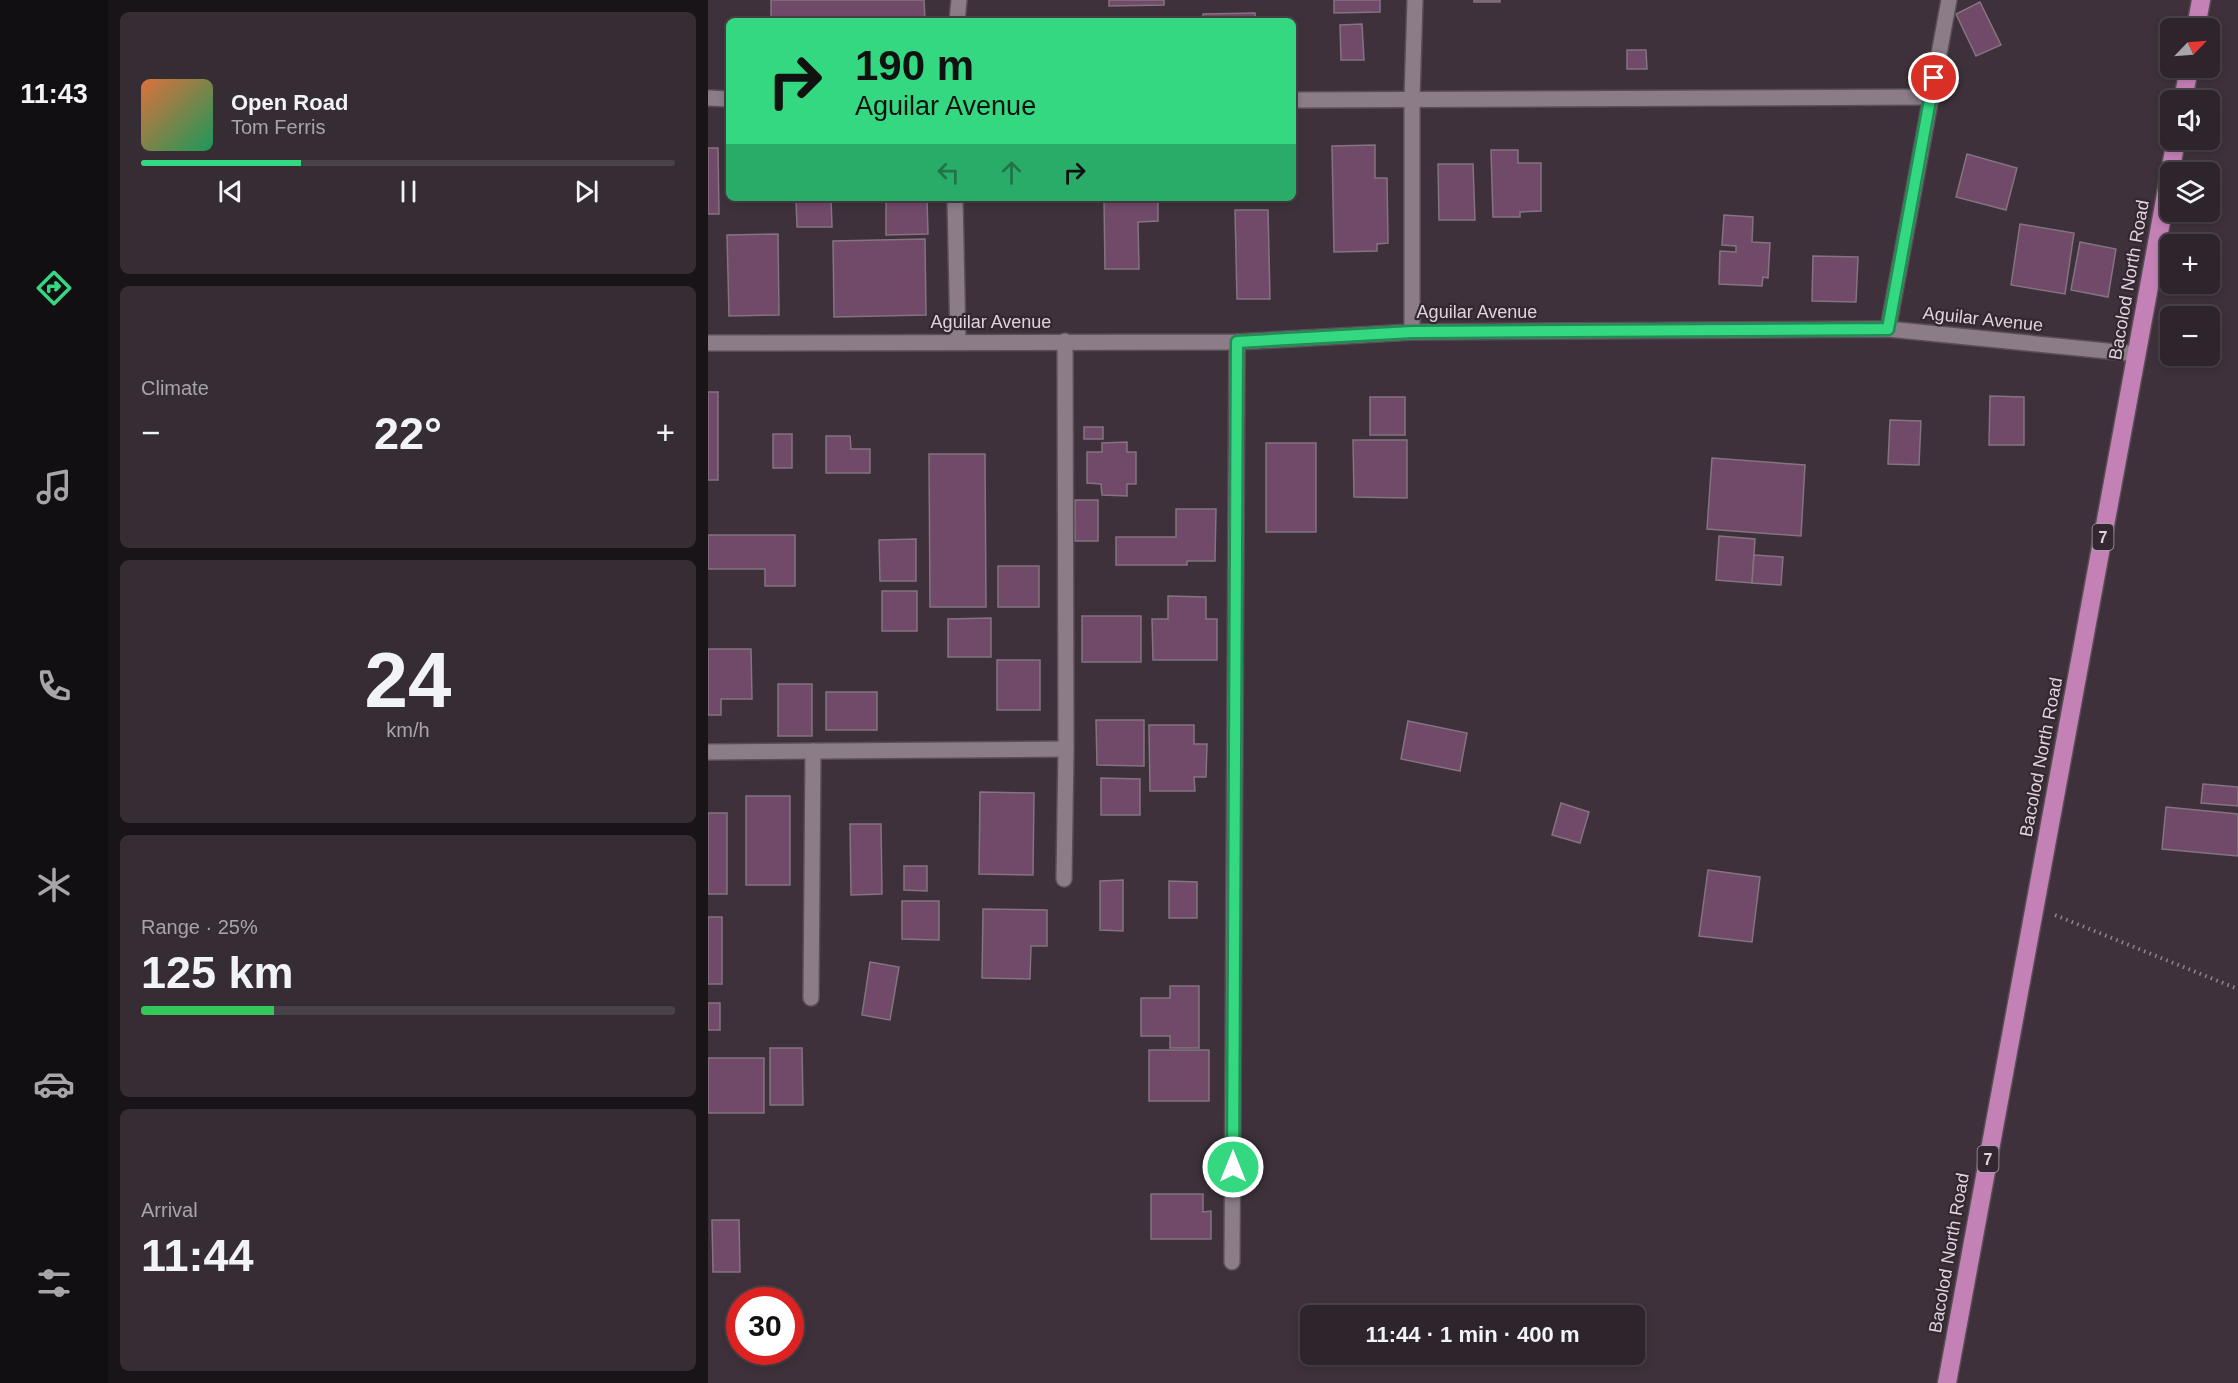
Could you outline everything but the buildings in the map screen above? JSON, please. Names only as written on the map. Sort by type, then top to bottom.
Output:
[{"type":"highway","points":[[2198,18],[2201,0]]},
{"type":"highway","name":"Bacolod North Road","points":[[1947,1383],[2174,150]]},
{"type":"street","points":[[957,18],[958,0]]},
{"type":"street","points":[[1412,332],[1412,98],[1415,0]]},
{"type":"street","points":[[1888,329],[1949,0]]},
{"type":"street","points":[[1296,100],[1930,97]]},
{"type":"street","points":[[708,98],[726,99]]},
{"type":"street","points":[[955,201],[958,341]]},
{"type":"street","name":"Aguilar Avenue","points":[[708,344],[958,341],[1237,342],[1412,332],[1888,329],[2138,354]]},
{"type":"street","points":[[1064,879],[1065,341]]},
{"type":"street","points":[[1232,1262],[1237,342]]},
{"type":"street","points":[[708,752],[1066,749]]},
{"type":"street","points":[[811,998],[813,751]]},
{"type":"path","points":[[2034,907],[2238,989]]},
{"type":"route","points":[[1233,1167],[1237,342],[1412,332],[1888,329],[1934,78]]}]
